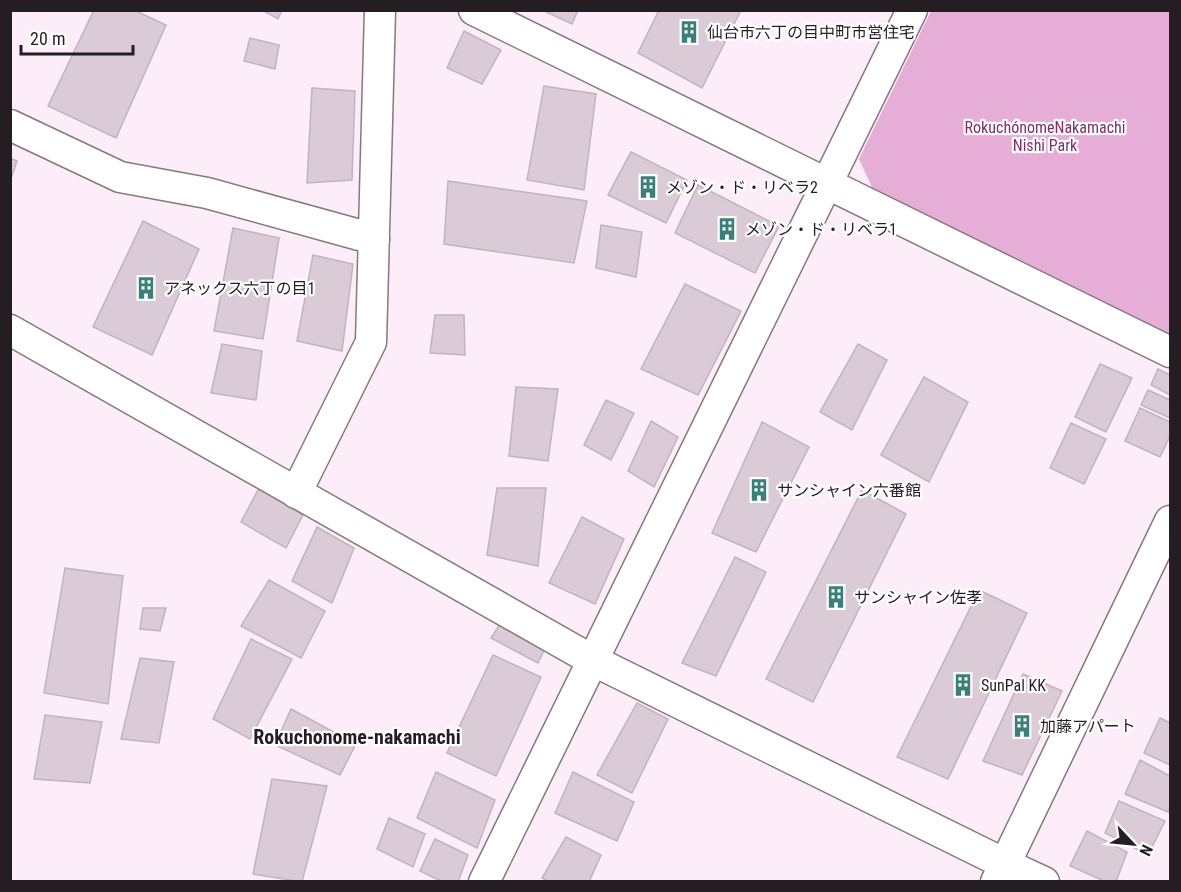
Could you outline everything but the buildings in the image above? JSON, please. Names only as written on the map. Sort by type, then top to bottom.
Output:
[{"type":"street","points":[[296,493],[371,342],[381,10]]},
{"type":"street","points":[[474,10],[1170,352]]},
{"type":"street","points":[[483,882],[912,10]]},
{"type":"street","points":[[10,125],[120,177],[207,193],[374,239]]},
{"type":"street","points":[[10,330],[592,660],[1000,873],[1044,882]]},
{"type":"street","points":[[1000,873],[1170,521]]},
{"type":"green space","name":"RokuchónomeNakamachi Nishi Park","points":[[931,11],[1170,11],[1170,338],[875,194],[859,159]]},
{"type":"place","name":"仙台市六丁の目中町市営住宅","points":[[689,32]]},
{"type":"place","name":"メゾン・ド・リベラ2","points":[[648,187]]},
{"type":"place","name":"メゾン・ド・リベラ1","points":[[727,229]]},
{"type":"place","name":"アネックス六丁の目1","points":[[146,288]]},
{"type":"place","name":"サンシャイン六番館","points":[[759,490]]},
{"type":"place","name":"サンシャイン佐孝","points":[[836,597]]},
{"type":"place","name":"SunPal KK","points":[[963,685]]},
{"type":"place","name":"加藤アパート","points":[[1022,726]]},
{"type":"district","name":"Rokuchonome-nakamachi","points":[[357,737]]}]
